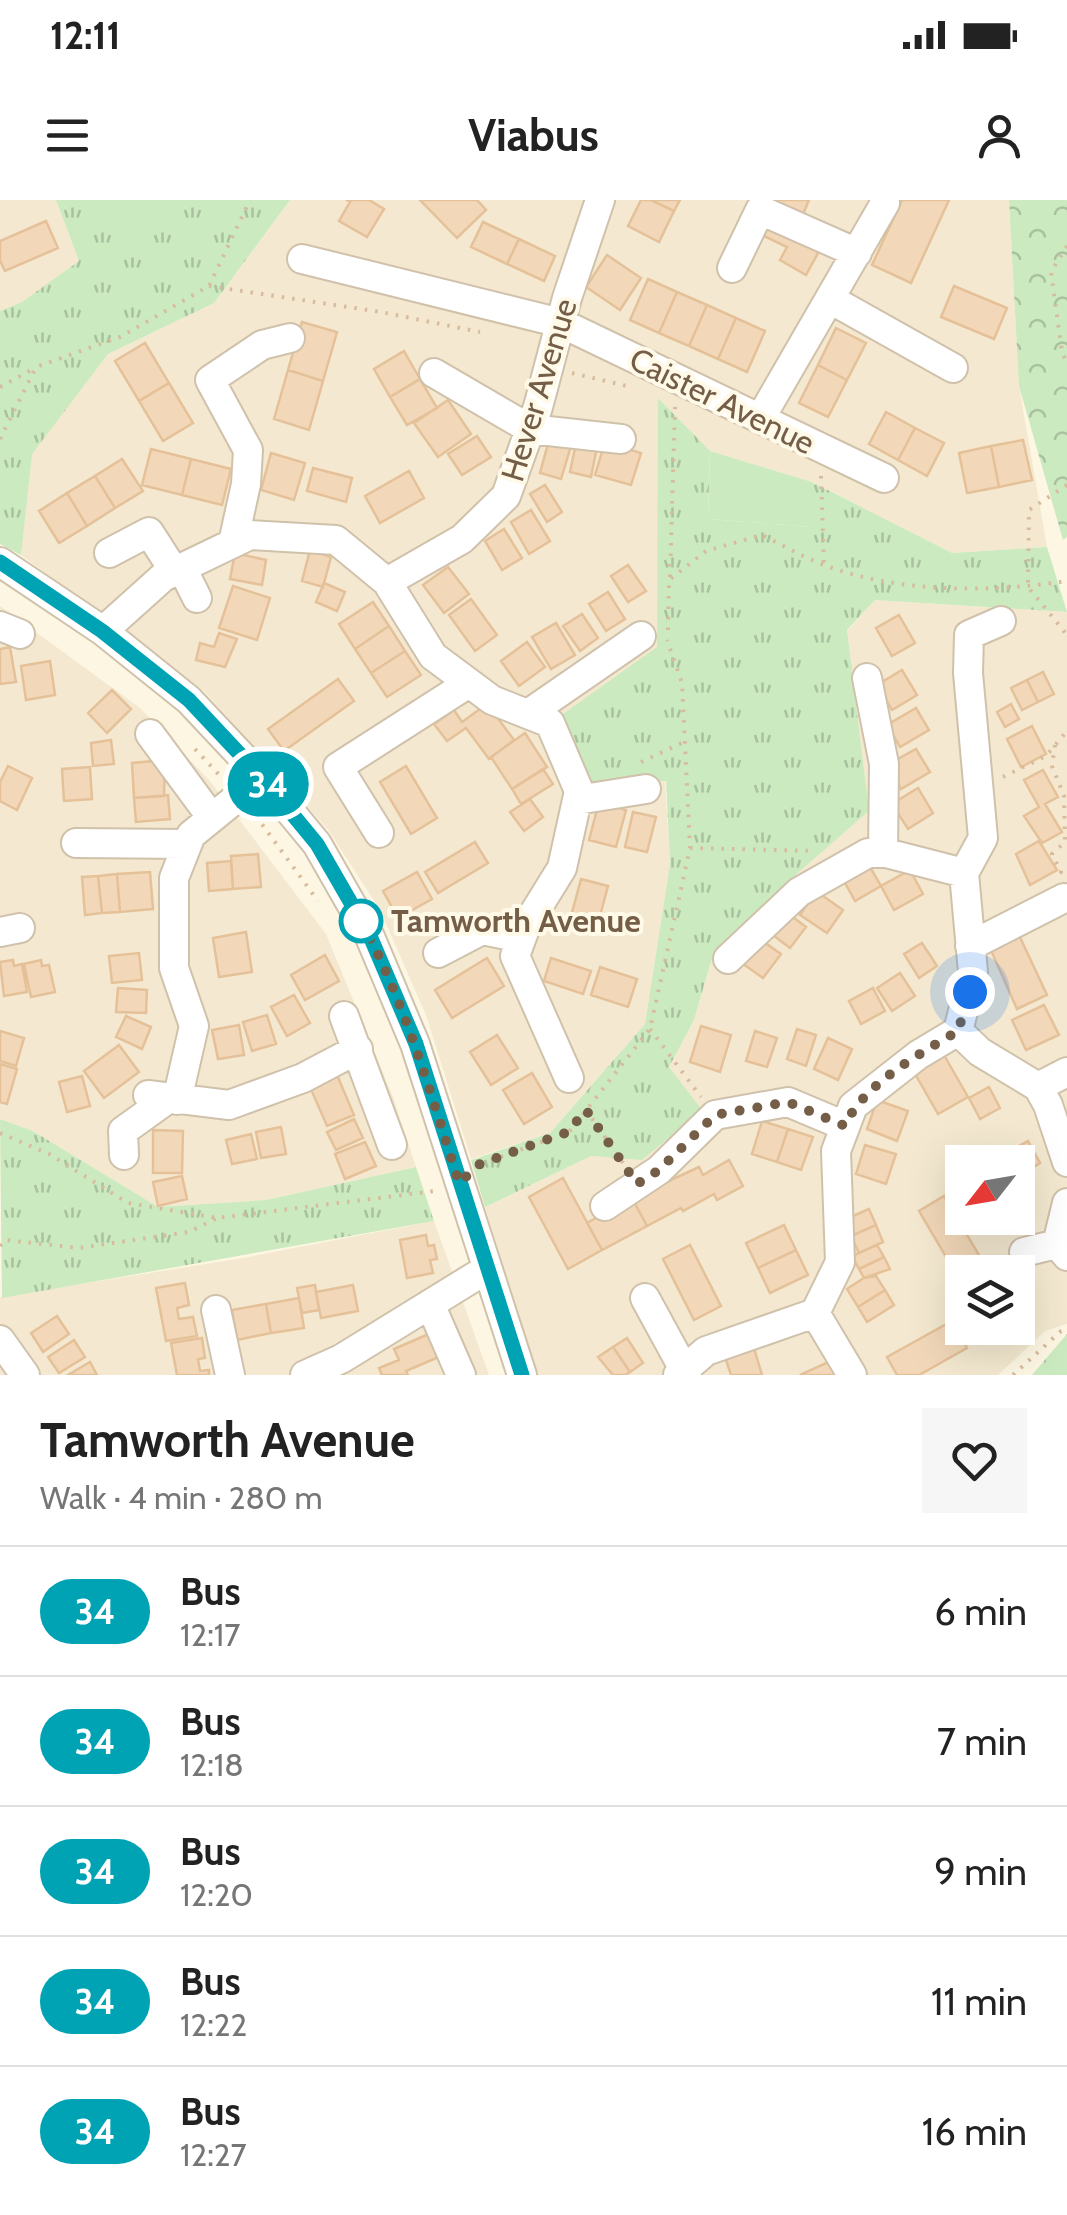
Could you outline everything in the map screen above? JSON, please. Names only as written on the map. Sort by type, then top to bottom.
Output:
[{"type":"street","name":"Hever Avenue","points":[[387,582],[462,539],[506,496],[600,200]]},
{"type":"street","points":[[760,419],[885,204]]},
{"type":"street","points":[[732,268],[760,210],[856,253]]},
{"type":"street","name":"Caister Avenue","points":[[302,259],[560,323],[884,478]]},
{"type":"street","points":[[830,299],[953,368]]},
{"type":"street","points":[[234,543],[246,484],[248,450],[210,380],[262,344],[290,338]]},
{"type":"street","points":[[434,373],[530,429],[620,440]]},
{"type":"street","points":[[109,553],[149,532],[197,598]]},
{"type":"street","points":[[102,631],[163,577],[250,536],[336,540],[387,582],[433,656],[492,700],[550,723],[579,791],[562,868],[515,956],[568,1078]]},
{"type":"street","points":[[0,562],[102,631],[189,700],[317,844],[370,936],[416,1044],[522,1375]]},
{"type":"street","points":[[645,1298],[683,1374],[706,1351],[815,1313],[840,1262],[836,1151],[853,1106],[918,1055],[958,1031],[973,972],[964,872],[983,838],[968,674],[969,635],[1001,621]]},
{"type":"street","points":[[528,714],[641,636]]},
{"type":"street","points":[[867,678],[884,764],[875,853]]},
{"type":"street","points":[[379,833],[338,767],[469,683]]},
{"type":"street","points":[[150,734],[212,818]]},
{"type":"street","points":[[124,1155],[124,1131],[165,1098],[194,1026],[174,968],[174,878],[191,835],[239,796],[265,781]]},
{"type":"street","points":[[577,800],[646,789]]},
{"type":"street","points":[[76,843],[187,844]]},
{"type":"street","points":[[728,959],[799,892],[875,853],[964,872]]},
{"type":"street","points":[[970,946],[1055,889]]},
{"type":"street","points":[[438,954],[482,930],[522,938]]},
{"type":"street","points":[[344,1016],[392,1145]]},
{"type":"street","points":[[958,1031],[980,1052],[1038,1087],[1067,1162]]},
{"type":"street","points":[[165,1098],[230,1105],[303,1078],[358,1049]]},
{"type":"street","points":[[1038,1087],[1067,1072]]},
{"type":"street","points":[[604,1206],[659,1170],[715,1115],[788,1102],[845,1126]]},
{"type":"street","points":[[1024,1252],[1062,1250],[1067,1203]]},
{"type":"street","points":[[306,1375],[341,1360],[487,1268]]},
{"type":"street","points":[[430,1304],[462,1375]]},
{"type":"street","points":[[216,1310],[230,1375]]},
{"type":"street","points":[[815,1313],[852,1375]]},
{"type":"path","points":[[238,200],[244,206]]},
{"type":"path","points":[[0,387],[36,367],[120,338],[209,286],[250,200]]},
{"type":"path","points":[[1067,246],[1051,272],[1062,352],[1067,363]]},
{"type":"path","points":[[209,286],[494,332]]},
{"type":"path","points":[[0,439],[36,367]]},
{"type":"path","points":[[549,368],[639,389]]},
{"type":"path","points":[[0,1133],[49,1154],[128,1203],[216,1218],[428,1192],[459,1183],[480,1164],[568,1132],[650,1030],[690,848],[682,683],[667,643],[675,398]]},
{"type":"path","points":[[822,476],[824,566]]},
{"type":"path","points":[[1067,485],[1029,510],[1028,587],[1067,635]]},
{"type":"path","points":[[670,580],[706,551],[762,535],[824,566],[905,585],[1028,587],[1067,581]]},
{"type":"path","points":[[980,787],[1046,756],[1067,731]]},
{"type":"path","points":[[188,741],[239,796],[326,912]]},
{"type":"path","points":[[1055,745],[1052,766],[1064,796],[1065,842],[1052,854],[1061,872],[1055,889]]},
{"type":"path","points":[[690,848],[875,853]]},
{"type":"path","points":[[650,1030],[715,1115]]},
{"type":"path","points":[[586,1110],[637,1184]]},
{"type":"path","points":[[0,1246],[5,1240],[79,1248],[188,1232],[216,1218]]},
{"type":"path","points":[[1013,1375],[1061,1330],[1067,1329]]},
{"type":"shaded area","points":[[0,200],[56,200],[79,261],[22,303],[0,311]]},
{"type":"shaded area","points":[[290,200],[1009,200],[1019,386],[1047,547],[952,553],[812,482],[710,451],[659,399],[657,647],[670,864],[645,1024],[550,1133],[471,1159],[426,1015],[380,910],[329,831],[204,691],[21,555],[31,454],[108,354],[214,303]]},
{"type":"shaded area","points":[[875,600],[1067,612],[1067,1324],[1045,1331],[1035,1340],[1035,1255],[945,1255],[945,1345],[1030,1345],[998,1375],[538,1375],[485,1207],[591,1156],[642,1159],[701,1110],[669,1067],[694,1020],[712,958],[800,871],[869,811],[847,631]]},
{"type":"shaded area","points":[[0,606],[140,708],[210,781],[326,934],[393,1097],[416,1167],[266,1200],[158,1207],[33,1131],[0,1119]]},
{"type":"shaded area","points":[[434,1221],[489,1375],[0,1375],[0,1297],[243,1258]]},
{"type":"green space","points":[[56,200],[290,200],[214,303],[108,354],[32,454],[21,555],[0,544],[0,311],[22,302],[79,261]]},
{"type":"green space","points":[[103,200],[155,200],[133,226]]},
{"type":"green space","points":[[1009,200],[1067,200],[1067,537],[1063,540],[1019,386]]},
{"type":"green space","points":[[658,398],[710,451],[708,519],[812,527],[812,482],[952,553],[1047,547],[1067,612],[875,600],[847,630],[869,811],[800,871],[712,958],[694,1020],[669,1067],[702,1110],[642,1160],[591,1156],[485,1207],[471,1160],[550,1133],[645,1024],[670,864],[666,781],[586,782],[563,714],[657,647]]},
{"type":"green space","points":[[710,451],[812,482],[812,527],[708,519]]},
{"type":"green space","points":[[0,1119],[33,1131],[158,1207],[266,1200],[416,1167],[434,1221],[2,1298]]},
{"type":"green space","points":[[1067,1334],[1067,1375],[1032,1375]]},
{"type":"building","points":[[347,200],[369,200],[384,209],[367,237],[339,221],[350,202]]},
{"type":"building","points":[[420,200],[477,200],[486,210],[457,238]]},
{"type":"building","points":[[641,200],[651,200],[674,211],[659,242],[628,226]]},
{"type":"building","points":[[651,200],[680,200],[674,211]]},
{"type":"building","points":[[777,200],[809,200],[793,238],[823,244],[806,275],[780,260],[787,247],[762,235]]},
{"type":"building","points":[[902,200],[949,200],[911,283],[872,265]]},
{"type":"building","points":[[46,221],[58,248],[5,271],[0,261],[0,241]]},
{"type":"building","points":[[483,222],[519,239],[507,264],[471,247]]},
{"type":"building","points":[[519,239],[555,256],[544,281],[507,264]]},
{"type":"building","points":[[607,255],[641,278],[620,310],[586,287]]},
{"type":"building","points":[[648,279],[677,292],[659,333],[630,320]]},
{"type":"building","points":[[954,286],[1007,308],[994,339],[941,317]]},
{"type":"building","points":[[677,292],[707,305],[689,346],[659,333]]},
{"type":"building","points":[[707,305],[736,318],[718,359],[689,346]]},
{"type":"building","points":[[736,318],[765,331],[747,372],[718,359]]},
{"type":"building","points":[[302,322],[337,332],[323,381],[288,370]]},
{"type":"building","points":[[836,328],[866,343],[847,380],[818,365]]},
{"type":"building","points":[[145,343],[169,383],[139,401],[115,361]]},
{"type":"building","points":[[404,351],[420,379],[390,397],[374,369]]},
{"type":"building","points":[[818,365],[847,380],[828,417],[799,403]]},
{"type":"building","points":[[288,370],[323,381],[309,430],[274,419]]},
{"type":"building","points":[[420,379],[437,408],[407,425],[390,397]]},
{"type":"building","points":[[169,383],[193,423],[163,441],[139,401]]},
{"type":"building","points":[[448,400],[471,434],[438,457],[414,423]]},
{"type":"building","points":[[886,412],[915,428],[898,460],[869,444]]},
{"type":"building","points":[[915,428],[944,443],[927,476],[898,460]]},
{"type":"building","points":[[477,436],[491,457],[462,475],[448,454]]},
{"type":"building","points":[[549,440],[571,446],[561,479],[540,473]]},
{"type":"building","points":[[1023,440],[1032,480],[999,487],[991,446]]},
{"type":"building","points":[[605,442],[641,453],[631,485],[595,475]]},
{"type":"building","points":[[576,443],[597,447],[591,477],[570,472]]},
{"type":"building","points":[[991,446],[999,487],[967,493],[959,453]]},
{"type":"building","points":[[151,449],[191,459],[182,495],[142,485]]},
{"type":"building","points":[[271,453],[305,463],[294,500],[261,490]]},
{"type":"building","points":[[122,459],[143,491],[115,508],[95,476]]},
{"type":"building","points":[[191,459],[231,469],[222,505],[182,495]]},
{"type":"building","points":[[313,468],[352,478],[346,502],[307,491]]},
{"type":"building","points":[[409,471],[424,498],[380,523],[365,496]]},
{"type":"building","points":[[95,476],[115,508],[87,526],[67,493]]},
{"type":"building","points":[[545,485],[562,512],[547,522],[530,494]]},
{"type":"building","points":[[67,493],[87,526],[59,543],[39,511]]},
{"type":"building","points":[[531,510],[550,541],[529,554],[511,522]]},
{"type":"building","points":[[504,529],[522,558],[502,570],[485,541]]},
{"type":"building","points":[[310,550],[331,557],[323,587],[302,581]]},
{"type":"building","points":[[235,553],[266,560],[262,585],[230,579]]},
{"type":"building","points":[[628,565],[646,591],[628,602],[611,576]]},
{"type":"building","points":[[448,567],[469,594],[444,613],[423,585]]},
{"type":"building","points":[[324,583],[345,592],[337,611],[316,602]]},
{"type":"building","points":[[233,586],[270,598],[257,640],[219,628]]},
{"type":"building","points":[[608,592],[625,619],[606,631],[589,604]]},
{"type":"building","points":[[471,599],[497,635],[475,651],[449,615]]},
{"type":"building","points":[[373,602],[389,626],[355,649],[339,624]]},
{"type":"building","points":[[582,614],[598,638],[580,651],[563,626]]},
{"type":"building","points":[[899,615],[915,643],[892,656],[876,628]]},
{"type":"building","points":[[556,623],[575,655],[551,669],[532,637]]},
{"type":"building","points":[[389,626],[405,651],[371,673],[355,649]]},
{"type":"building","points":[[219,633],[237,639],[225,667],[196,660],[200,643],[214,647]]},
{"type":"building","points":[[527,642],[545,667],[519,686],[501,661]]},
{"type":"building","points":[[10,647],[16,682],[0,684],[0,649]]},
{"type":"building","points":[[405,651],[421,675],[387,697],[371,673]]},
{"type":"building","points":[[50,661],[55,695],[26,700],[21,666]]},
{"type":"building","points":[[902,670],[917,695],[892,710],[877,685]]},
{"type":"building","points":[[1043,672],[1054,694],[1038,702],[1027,680]]},
{"type":"building","points":[[338,679],[354,701],[284,751],[268,729]]},
{"type":"building","points":[[1027,680],[1038,702],[1022,710],[1011,688]]},
{"type":"building","points":[[112,690],[131,709],[107,733],[88,713]]},
{"type":"building","points":[[487,704],[514,740],[489,759],[466,728],[447,741],[434,724],[454,710],[462,722]]},
{"type":"building","points":[[1011,704],[1019,719],[1005,727],[997,712]]},
{"type":"building","points":[[916,708],[929,730],[900,747],[887,725]]},
{"type":"building","points":[[1032,726],[1046,754],[1021,767],[1007,739]]},
{"type":"building","points":[[525,733],[547,767],[512,789],[491,757]]},
{"type":"building","points":[[111,740],[114,764],[93,766],[91,743]]},
{"type":"building","points":[[916,749],[930,772],[901,789],[887,765]]},
{"type":"building","points":[[165,760],[164,796],[134,798],[132,763]]},
{"type":"building","points":[[8,766],[32,778],[17,810],[0,801],[0,782]]},
{"type":"building","points":[[406,766],[437,818],[411,834],[380,782]]},
{"type":"building","points":[[90,767],[92,799],[64,801],[62,769]]},
{"type":"building","points":[[543,769],[553,784],[521,804],[512,789]]},
{"type":"building","points":[[1043,770],[1058,797],[1045,804],[1062,832],[1042,843],[1024,816],[1039,807],[1024,780]]},
{"type":"building","points":[[918,788],[933,813],[908,829],[892,804]]},
{"type":"building","points":[[168,795],[170,819],[136,822],[134,798]]},
{"type":"building","points":[[530,799],[543,817],[524,831],[510,812]]},
{"type":"building","points":[[599,802],[626,810],[616,847],[589,840]]},
{"type":"building","points":[[633,812],[656,817],[647,852],[625,847]]},
{"type":"building","points":[[1039,841],[1057,870],[1030,885],[1016,854]]},
{"type":"building","points":[[475,842],[488,863],[438,893],[425,872]]},
{"type":"building","points":[[258,854],[261,887],[233,889],[231,856]]},
{"type":"building","points":[[231,861],[233,889],[209,891],[207,863]]},
{"type":"building","points":[[870,867],[881,886],[855,901],[844,881]]},
{"type":"building","points":[[910,870],[923,894],[894,910],[881,886]]},
{"type":"building","points":[[150,872],[153,909],[120,912],[117,874]]},
{"type":"building","points":[[417,872],[432,899],[398,918],[383,891]]},
{"type":"building","points":[[117,874],[120,912],[102,913],[98,876]]},
{"type":"building","points":[[98,876],[102,913],[85,915],[82,877]]},
{"type":"building","points":[[581,879],[608,886],[597,927],[570,920]]},
{"type":"building","points":[[816,891],[843,910],[827,933],[800,915]]},
{"type":"building","points":[[781,908],[806,927],[790,948],[765,929]]},
{"type":"building","points":[[246,932],[252,972],[219,977],[213,938]]},
{"type":"building","points":[[754,935],[781,954],[763,978],[736,959]]},
{"type":"building","points":[[1019,935],[1047,995],[1017,1009],[990,948]]},
{"type":"building","points":[[922,943],[937,966],[919,978],[904,954]]},
{"type":"building","points":[[139,953],[142,980],[112,983],[109,956]]},
{"type":"building","points":[[325,955],[339,981],[305,1000],[291,975]]},
{"type":"building","points":[[487,958],[504,986],[452,1018],[435,990]]},
{"type":"building","points":[[551,958],[591,971],[583,994],[544,981]]},
{"type":"building","points":[[13,960],[14,966],[22,964],[27,992],[4,996],[0,962]]},
{"type":"building","points":[[41,960],[42,966],[49,965],[55,992],[31,997],[24,964]]},
{"type":"building","points":[[600,967],[637,979],[628,1007],[591,995]]},
{"type":"building","points":[[900,973],[915,996],[892,1011],[877,988]]},
{"type":"building","points":[[118,988],[147,990],[146,1013],[116,1012]]},
{"type":"building","points":[[873,988],[885,1011],[861,1024],[849,1001]]},
{"type":"building","points":[[294,995],[310,1023],[287,1036],[271,1007]]},
{"type":"building","points":[[1044,1005],[1059,1035],[1026,1050],[1012,1020]]},
{"type":"building","points":[[267,1015],[276,1044],[252,1051],[243,1022]]},
{"type":"building","points":[[126,1016],[151,1027],[142,1049],[116,1037]]},
{"type":"building","points":[[239,1025],[244,1055],[218,1059],[212,1030]]},
{"type":"building","points":[[701,1026],[731,1035],[720,1072],[690,1062]]},
{"type":"building","points":[[797,1029],[816,1035],[806,1066],[787,1059]]},
{"type":"building","points":[[0,1031],[24,1038],[16,1066],[0,1061]]},
{"type":"building","points":[[755,1031],[777,1038],[767,1067],[746,1061]]},
{"type":"building","points":[[497,1035],[518,1068],[491,1085],[470,1052]]},
{"type":"building","points":[[828,1038],[852,1049],[838,1080],[814,1069]]},
{"type":"building","points":[[119,1045],[139,1072],[104,1098],[84,1071]]},
{"type":"building","points":[[944,1055],[968,1097],[938,1114],[914,1072]]},
{"type":"building","points":[[0,1064],[17,1069],[7,1104],[0,1102]]},
{"type":"building","points":[[532,1073],[552,1107],[524,1124],[503,1090]]},
{"type":"building","points":[[337,1075],[354,1115],[327,1126],[310,1087]]},
{"type":"building","points":[[82,1076],[90,1106],[67,1112],[59,1082]]},
{"type":"building","points":[[989,1087],[1000,1108],[980,1119],[969,1098]]},
{"type":"building","points":[[877,1100],[908,1111],[897,1141],[867,1129]]},
{"type":"building","points":[[354,1119],[363,1138],[336,1150],[327,1132]]},
{"type":"building","points":[[762,1121],[788,1129],[777,1162],[752,1154]]},
{"type":"building","points":[[281,1127],[286,1154],[261,1158],[256,1132]]},
{"type":"building","points":[[788,1129],[813,1137],[801,1170],[777,1162]]},
{"type":"building","points":[[153,1130],[183,1131],[182,1173],[153,1173]]},
{"type":"building","points":[[251,1134],[257,1159],[232,1164],[226,1140]]},
{"type":"building","points":[[365,1142],[376,1166],[345,1179],[335,1154]]},
{"type":"building","points":[[865,1145],[896,1154],[886,1184],[856,1174]]},
{"type":"building","points":[[729,1160],[743,1186],[717,1200],[714,1194],[647,1226],[632,1198],[699,1167],[703,1175]]},
{"type":"building","points":[[182,1176],[187,1199],[158,1206],[153,1182]]},
{"type":"building","points":[[563,1178],[602,1250],[568,1269],[529,1197]]},
{"type":"building","points":[[944,1196],[945,1235],[967,1235],[979,1255],[945,1255],[919,1211]]},
{"type":"building","points":[[632,1198],[647,1226],[602,1250],[587,1223]]},
{"type":"building","points":[[869,1209],[876,1225],[851,1236],[844,1220]]},
{"type":"building","points":[[784,1225],[796,1250],[758,1268],[746,1243]]},
{"type":"building","points":[[876,1225],[883,1242],[859,1253],[851,1236]]},
{"type":"building","points":[[426,1235],[428,1246],[434,1245],[437,1259],[430,1260],[433,1273],[407,1278],[400,1240]]},
{"type":"building","points":[[690,1245],[721,1306],[694,1320],[663,1259]]},
{"type":"building","points":[[877,1245],[884,1257],[859,1269],[852,1256]]},
{"type":"building","points":[[796,1250],[808,1275],[770,1293],[758,1268]]},
{"type":"building","points":[[884,1257],[890,1269],[864,1278],[859,1269]]},
{"type":"building","points":[[876,1276],[885,1290],[858,1307],[847,1289],[864,1278]]},
{"type":"building","points":[[185,1283],[189,1305],[177,1308],[179,1319],[193,1317],[197,1336],[166,1341],[156,1288]]},
{"type":"building","points":[[315,1285],[319,1310],[302,1313],[297,1288]]},
{"type":"building","points":[[353,1285],[358,1311],[321,1318],[316,1292]]},
{"type":"building","points":[[885,1290],[894,1305],[867,1322],[858,1307]]},
{"type":"building","points":[[299,1298],[304,1328],[271,1333],[266,1304]]},
{"type":"building","points":[[266,1304],[271,1333],[237,1340],[232,1310]]},
{"type":"building","points":[[57,1316],[69,1334],[43,1352],[31,1333]]},
{"type":"building","points":[[945,1325],[945,1345],[967,1348],[919,1375],[897,1375],[887,1357]]},
{"type":"building","points":[[431,1333],[441,1356],[406,1371],[408,1375],[382,1375],[379,1368],[399,1360],[394,1349]]},
{"type":"building","points":[[202,1338],[205,1358],[198,1359],[200,1371],[209,1370],[209,1375],[177,1375],[171,1343]]},
{"type":"building","points":[[627,1338],[643,1363],[630,1372],[613,1347]]},
{"type":"building","points":[[74,1340],[85,1357],[59,1373],[48,1357]]},
{"type":"building","points":[[753,1345],[762,1375],[731,1375],[724,1354]]},
{"type":"building","points":[[613,1347],[630,1372],[625,1375],[613,1375],[598,1357]]},
{"type":"building","points":[[835,1359],[842,1375],[800,1375]]},
{"type":"building","points":[[90,1362],[97,1375],[68,1375]]},
{"type":"bus line","name":"34","points":[[0,562],[102,631],[189,700],[317,844],[370,936],[416,1044],[522,1375]]},
{"type":"place","name":"Tamworth Avenue","points":[[361,921]]},
{"type":"route","points":[[361,921],[353,906],[370,936],[416,1044],[459,1183],[480,1164],[568,1132],[586,1110],[637,1184],[659,1170],[715,1115],[788,1102],[845,1126],[853,1106],[918,1055],[958,1031],[970,992]]}]
